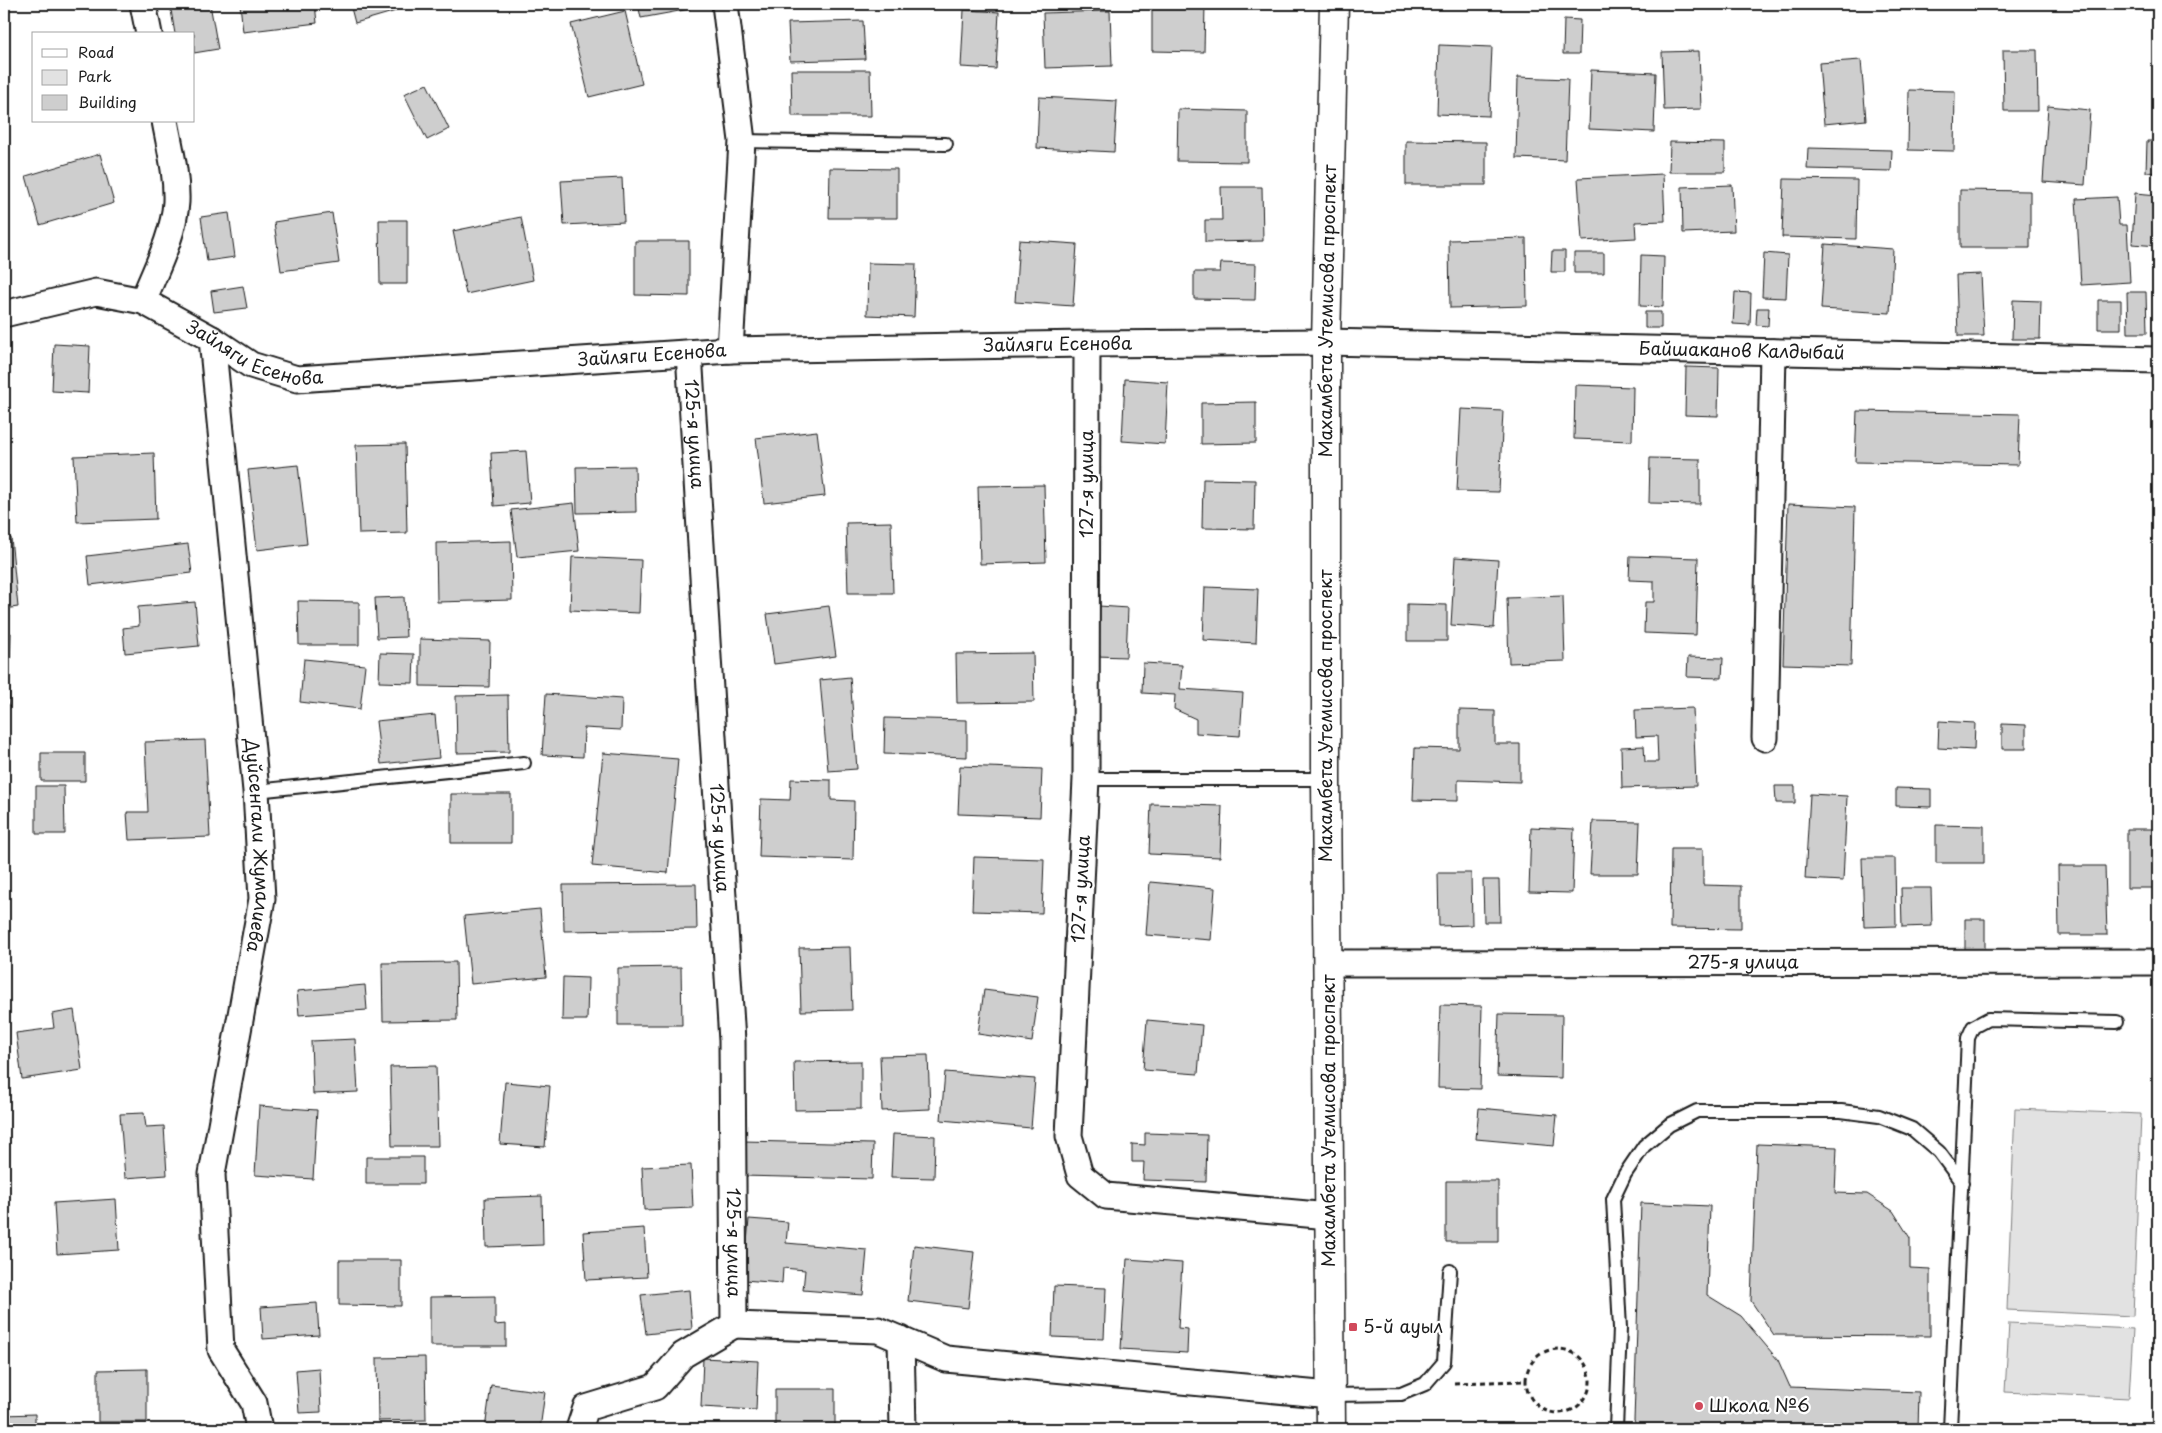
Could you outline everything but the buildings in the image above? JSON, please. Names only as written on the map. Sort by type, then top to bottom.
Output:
[{"type":"street","points":[[143,4],[149,32]]},
{"type":"street","points":[[725,4],[742,141],[730,350]]},
{"type":"street","name":"Махамбета Утемисова проспект","points":[[1330,1429],[1326,779],[1326,342],[1334,4]]},
{"type":"street","points":[[143,301],[165,247],[176,204],[175,176],[165,122]]},
{"type":"street","name":"Зайляги Есенова","points":[[4,314],[96,292],[143,301],[212,339],[251,365],[297,379],[730,350],[1326,342]]},
{"type":"street","name":"Дуйсенгали Жумалиева","points":[[212,339],[256,791],[262,899],[212,1174],[221,1350],[254,1404],[258,1429]]},
{"type":"street","name":"Байшаканов Калдыбай","points":[[1326,342],[2158,360]]},
{"type":"street","name":"127-я улица","points":[[1087,344],[1086,779],[1068,1136],[1080,1175],[1106,1196],[1329,1216]]},
{"type":"street","points":[[1765,738],[1773,352]]},
{"type":"street","name":"125-я улица","points":[[689,353],[732,1041],[734,1325]]},
{"type":"street","name":"275-я улица","points":[[1328,963],[2158,962]]},
{"type":"street","points":[[579,1429],[586,1408],[655,1387],[683,1355],[734,1325],[878,1330],[946,1359],[1330,1395]]},
{"type":"street","points":[[901,1340],[903,1429]]},
{"type":"lane","points":[[742,141],[946,144]]},
{"type":"lane","points":[[256,791],[524,763]]},
{"type":"lane","points":[[1086,779],[1326,779]]},
{"type":"lane","points":[[1950,1429],[1968,1038],[1973,1027],[1988,1019],[2117,1022]]},
{"type":"lane","points":[[1616,1429],[1620,1328],[1613,1199],[1625,1174],[1644,1146],[1669,1125],[1698,1111],[1840,1111],[1879,1116],[1912,1129],[1939,1152],[1962,1183]]},
{"type":"lane","points":[[1330,1395],[1401,1394],[1425,1384],[1444,1362],[1450,1271]]},
{"type":"path","points":[[1556,1349],[1572,1352],[1581,1358],[1587,1367],[1590,1377],[1588,1392],[1579,1405],[1571,1410],[1560,1413],[1541,1408],[1533,1401],[1526,1382],[1533,1361],[1541,1354],[1556,1349]]},
{"type":"path","points":[[1425,1384],[1526,1382]]},
{"type":"green space","points":[[2015,1109],[2141,1114],[2133,1316],[2007,1310]]},
{"type":"green space","points":[[2009,1323],[2133,1329],[2129,1398],[2005,1392]]},
{"type":"place","name":"5-й ауыл","points":[[1353,1327]]},
{"type":"place","name":"Школа №6","points":[[1699,1406]]}]
